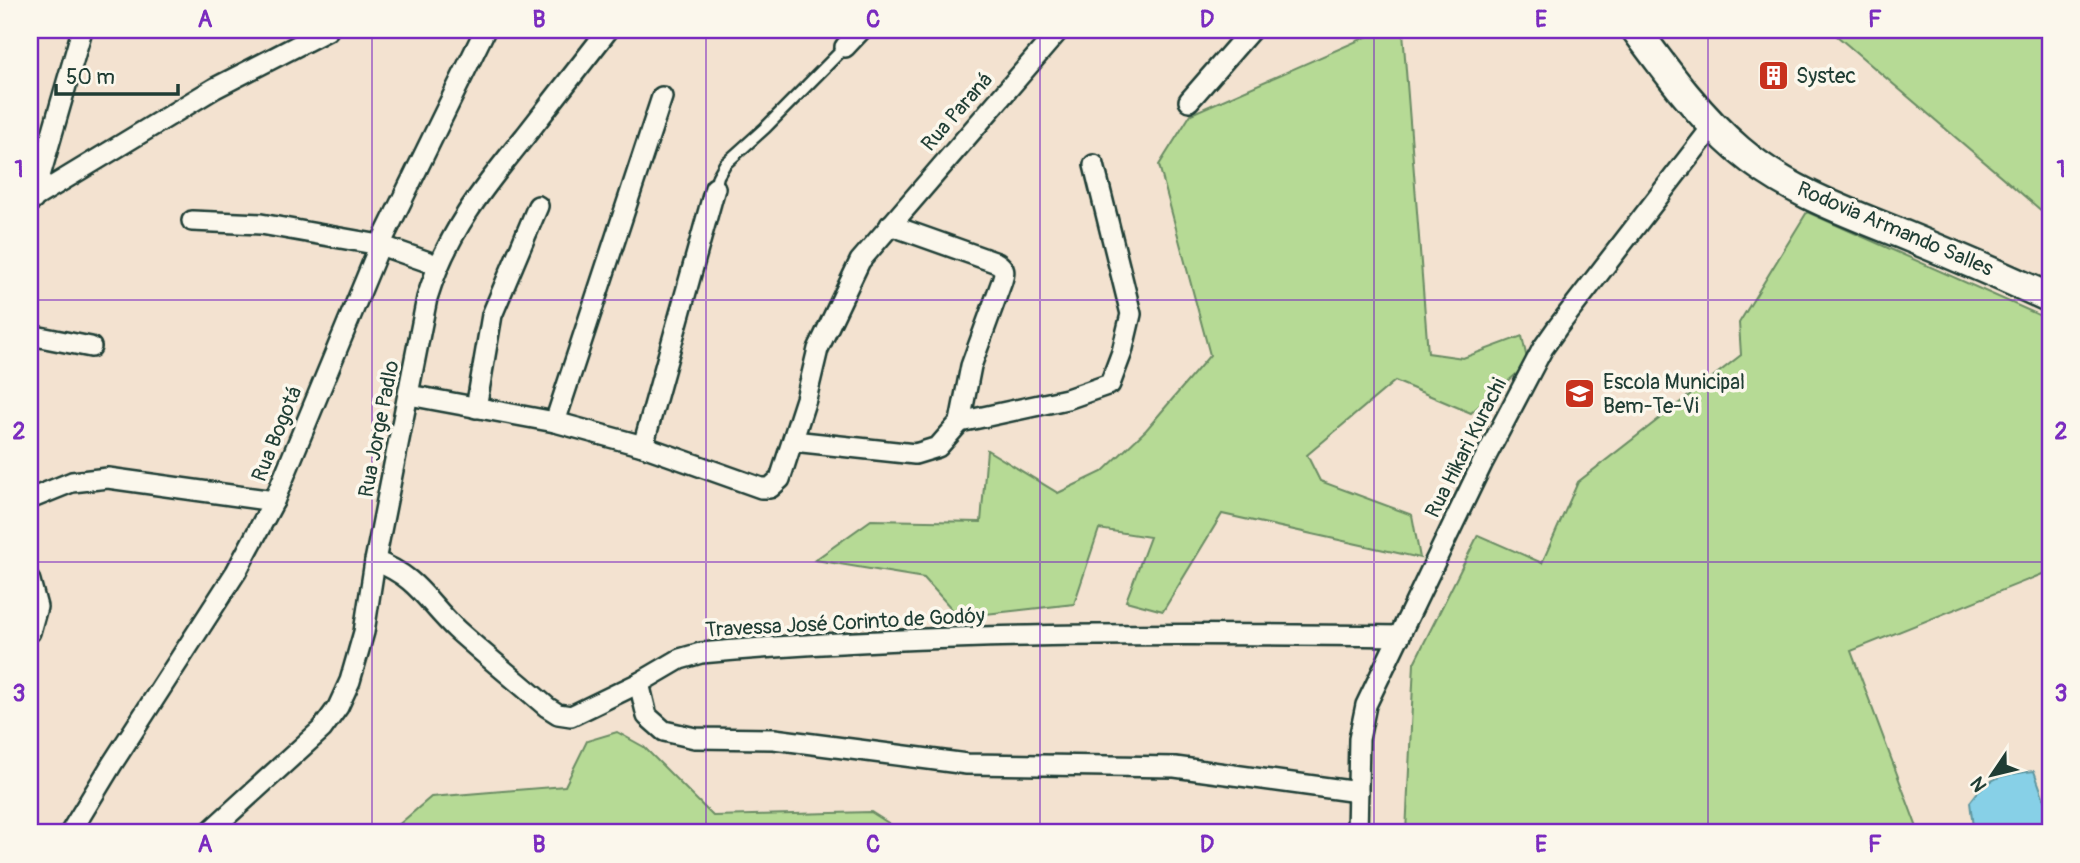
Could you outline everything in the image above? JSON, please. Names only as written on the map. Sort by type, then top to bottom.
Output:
[{"type":"main road","name":"Rodovia Armando Salles","points":[[1636,30],[1713,126],[1757,164],[1812,197],[1986,268],[2050,298]]},
{"type":"street","points":[[32,200],[82,30]]},
{"type":"street","points":[[32,200],[215,88],[328,30]]},
{"type":"street","name":"Rua Bogotá","points":[[70,833],[111,764],[236,572],[274,501],[380,245],[485,30]]},
{"type":"street","name":"Rua Jorge Padlo","points":[[208,833],[322,729],[338,707],[350,681],[363,632],[427,298],[437,265],[458,225],[490,180],[608,30]]},
{"type":"street","points":[[845,47],[861,30]]},
{"type":"street","name":"Rua Paraná","points":[[643,446],[761,488],[770,488],[780,480],[818,349],[860,261],[1059,30]]},
{"type":"street","points":[[1189,102],[1251,30]]},
{"type":"street","points":[[555,422],[662,97]]},
{"type":"street","name":"Rua Hikari Kurachi","points":[[1357,833],[1359,739],[1366,705],[1482,464],[1543,348],[1713,126]]},
{"type":"street","points":[[960,422],[1068,398],[1110,384],[1122,352],[1131,314],[1094,165]]},
{"type":"street","points":[[409,396],[555,422],[643,446],[715,188]]},
{"type":"street","points":[[476,408],[492,315],[538,206]]},
{"type":"street","points":[[192,221],[261,224],[380,245],[437,265]]},
{"type":"street","points":[[793,441],[915,454],[938,447],[960,422],[971,366],[1005,273],[1003,267],[890,225]]},
{"type":"street","points":[[30,335],[91,347]]},
{"type":"street","points":[[30,499],[72,482],[108,478],[274,501]]},
{"type":"street","name":"Travessa José Corinto de Godóy","points":[[375,561],[392,568],[420,588],[455,628],[558,714],[571,716],[639,683],[680,659],[701,653],[911,638],[1096,634],[1400,636]]},
{"type":"street","points":[[30,581],[37,607],[30,632]]},
{"type":"street","points":[[639,683],[647,716],[664,731],[695,738],[774,739],[967,764],[1175,767],[1358,792]]},
{"type":"lane","points":[[715,188],[725,164],[765,128],[845,47]]},
{"type":"green space","points":[[1382,30],[1403,32],[1428,353],[1463,358],[1522,336],[1528,364],[1471,413],[1395,381],[1307,455],[1320,481],[1412,515],[1420,558],[1222,514],[1163,611],[1126,601],[1150,537],[1099,529],[1074,604],[959,617],[924,578],[815,560],[871,520],[981,522],[987,450],[1058,493],[1102,472],[1146,430],[1210,355],[1159,165],[1191,114]]},
{"type":"green space","points":[[1830,30],[2050,30],[2050,218]]},
{"type":"green space","points":[[1807,212],[2050,320],[2050,571],[1851,651],[1919,833],[1406,833],[1414,663],[1478,535],[1542,563],[1578,482],[1741,355],[1739,323]]},
{"type":"green space","points":[[617,732],[644,747],[713,816],[871,812],[904,833],[389,833],[431,797],[565,786],[587,741]]},
{"type":"water","points":[[2034,771],[2050,816],[2050,833],[1977,833],[1973,827],[1970,802],[1977,793],[1998,778]]},
{"type":"place","name":"Systec","points":[[1773,76]]},
{"type":"place","name":"Escola Municipal Bem-Te-Vi","points":[[1580,394]]}]
